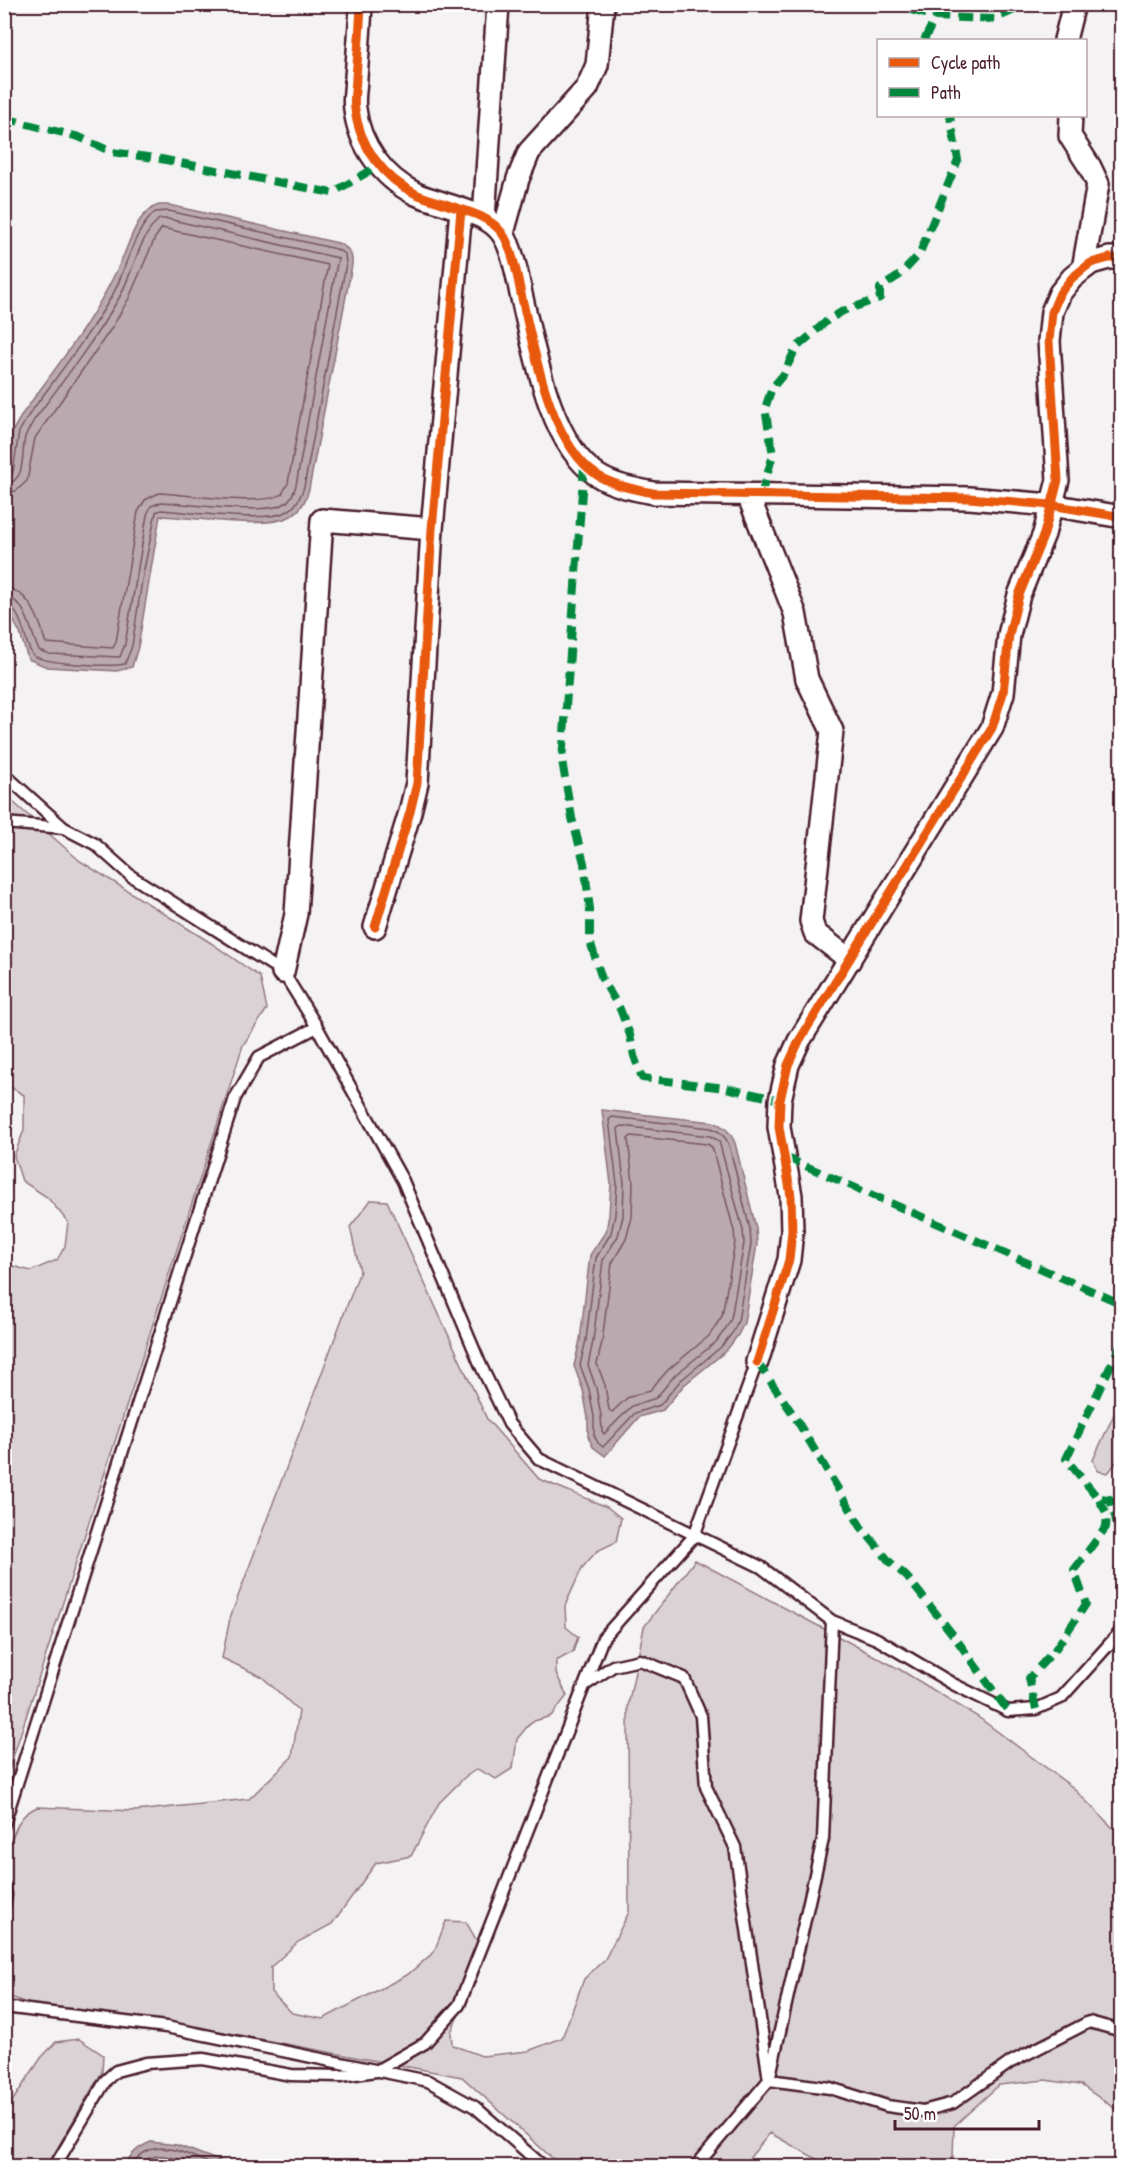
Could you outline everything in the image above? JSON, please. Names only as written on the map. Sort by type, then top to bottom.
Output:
[{"type":"street","points":[[362,4],[354,107],[359,132],[369,152],[399,183],[416,194],[484,218],[502,233],[514,264],[549,405],[563,437],[584,465],[598,476],[628,488],[653,493],[969,498],[1051,506],[1122,517]]},
{"type":"street","points":[[484,218],[498,4]]},
{"type":"street","points":[[502,233],[518,179],[529,152],[587,88],[597,65],[603,4]]},
{"type":"street","points":[[1065,39],[1074,4]]},
{"type":"street","points":[[1071,117],[1070,136],[1098,184],[1083,269]]},
{"type":"street","points":[[375,927],[417,783],[432,529],[461,210]]},
{"type":"street","points":[[757,1362],[789,1260],[792,1196],[779,1127],[780,1100],[788,1065],[799,1041],[992,728],[1002,693],[1009,635],[1019,595],[1044,534],[1058,480],[1049,340],[1052,312],[1060,293],[1083,269],[1091,263],[1109,258],[1122,258]]},
{"type":"street","points":[[748,495],[795,613],[807,679],[832,731],[811,921],[815,933],[850,960]]},
{"type":"street","points":[[283,972],[296,914],[322,520],[432,529]]},
{"type":"lane","points":[[4,774],[64,828],[95,844],[131,876],[283,972],[317,1027],[404,1181],[482,1366],[510,1424],[539,1459],[761,1567],[832,1621],[877,1639],[952,1684],[1008,1711],[1036,1709],[1061,1698],[1122,1630]]},
{"type":"lane","points":[[4,822],[64,828]]},
{"type":"lane","points":[[4,1824],[235,1098],[259,1057],[317,1027]]},
{"type":"lane","points":[[55,2166],[106,2080],[116,2071],[146,2063],[203,2059],[291,2075],[341,2076],[376,2071],[425,2043],[459,2005],[603,1638],[694,1536],[757,1362]]},
{"type":"lane","points":[[696,2166],[769,2080],[823,1839],[832,1621]]},
{"type":"lane","points":[[584,1685],[613,1665],[640,1660],[684,1678],[701,1716],[706,1787],[735,1847],[769,2080]]},
{"type":"lane","points":[[4,1886],[6,1895],[4,1906]]},
{"type":"lane","points":[[4,2007],[166,2027],[428,2080],[475,2107],[543,2166]]},
{"type":"lane","points":[[769,2080],[830,2088],[887,2106],[923,2111],[953,2103],[1011,2062],[1089,2022],[1122,2031]]},
{"type":"shaded area","points":[[5,795],[80,861],[211,943],[260,977],[267,1009],[243,1045],[5,1782],[5,1264],[31,1271],[57,1260],[65,1246],[68,1222],[47,1197],[22,1181],[14,1156],[24,1130],[24,1095],[5,1084]]},
{"type":"shaded area","points":[[371,1200],[387,1201],[487,1419],[539,1479],[607,1507],[621,1518],[616,1542],[597,1551],[582,1568],[565,1606],[566,1627],[578,1637],[573,1652],[556,1661],[556,1673],[567,1696],[551,1716],[531,1722],[517,1739],[513,1768],[496,1779],[477,1769],[465,1777],[439,1803],[411,1856],[376,1863],[332,1924],[298,1942],[271,1967],[271,1992],[292,2013],[323,2019],[407,1975],[434,1952],[446,1921],[466,1922],[485,1955],[451,2032],[452,2045],[482,2056],[528,2051],[562,2038],[584,1979],[605,1959],[629,1912],[628,1706],[644,1627],[695,1560],[899,1669],[978,1717],[1072,1787],[1113,1828],[1121,1831],[1121,2113],[1081,2085],[1045,2080],[999,2085],[954,2126],[953,2158],[958,2166],[829,2166],[770,2133],[743,2166],[561,2166],[462,2077],[168,2022],[32,2005],[5,1995],[5,1848],[23,1816],[37,1807],[135,1811],[249,1799],[292,1757],[299,1711],[262,1677],[222,1658],[230,1618],[360,1271],[350,1227]]},
{"type":"shaded area","points":[[1121,1399],[1121,1456],[1108,1473],[1098,1471],[1093,1460]]},
{"type":"shaded area","points":[[79,2039],[103,2055],[102,2072],[47,2166],[5,2166],[5,2112],[41,2058],[56,2042]]},
{"type":"water","points":[[159,205],[169,205],[338,243],[350,251],[352,265],[309,489],[301,507],[291,516],[280,520],[228,522],[160,516],[138,647],[132,667],[117,671],[47,667],[28,659],[20,633],[4,603],[4,503],[13,430],[92,316],[115,274],[137,224],[146,212]]},
{"type":"water","points":[[602,1110],[713,1122],[726,1130],[735,1143],[756,1228],[757,1244],[744,1323],[738,1335],[726,1351],[684,1385],[663,1410],[639,1417],[605,1456],[593,1447],[588,1436],[588,1418],[583,1390],[574,1366],[580,1340],[590,1255],[606,1231],[609,1215],[611,1184]]},
{"type":"water","points":[[151,2142],[177,2145],[233,2166],[124,2166],[135,2151]]},
{"type":"marked path","points":[[889,4],[936,17],[995,19],[1027,4]]},
{"type":"marked path","points":[[925,39],[936,17]]},
{"type":"marked path","points":[[761,495],[773,455],[765,408],[772,388],[783,375],[796,348],[828,320],[843,311],[880,298],[880,288],[900,275],[919,255],[958,160],[950,117]]},
{"type":"marked path","points":[[4,118],[79,137],[112,152],[161,159],[332,193],[380,165]]},
{"type":"marked path","points":[[584,465],[562,761],[572,818],[584,863],[590,909],[590,941],[602,979],[620,1009],[630,1035],[642,1078],[726,1088],[780,1100]]},
{"type":"marked path","points":[[785,1157],[1122,1304]]},
{"type":"marked path","points":[[1122,1342],[1066,1459],[1098,1498],[1110,1499],[1122,1541]]},
{"type":"marked path","points":[[757,1362],[793,1414],[861,1527],[889,1561],[907,1577],[954,1636],[1008,1711]]},
{"type":"marked path","points":[[1036,1709],[1029,1678],[1054,1651],[1086,1604],[1074,1570],[1106,1527],[1107,1514],[1098,1498]]},
{"type":"marked path","points":[[1122,1557],[1119,1578],[1122,1598]]},
{"type":"cycle path","points":[[361,4],[354,105],[357,122],[367,147],[383,170],[404,187],[419,195],[483,217],[502,233],[514,262],[538,367],[555,418],[580,460],[597,475],[617,484],[653,493],[969,498],[1051,505],[1122,517]]},
{"type":"cycle path","points":[[375,927],[417,783],[432,529],[461,210]]},
{"type":"cycle path","points":[[757,1362],[789,1260],[792,1231],[791,1196],[779,1127],[780,1100],[788,1065],[799,1041],[992,728],[1003,693],[1009,635],[1019,595],[1044,534],[1058,480],[1049,341],[1052,312],[1060,293],[1083,269],[1091,263],[1109,258],[1122,258]]}]
